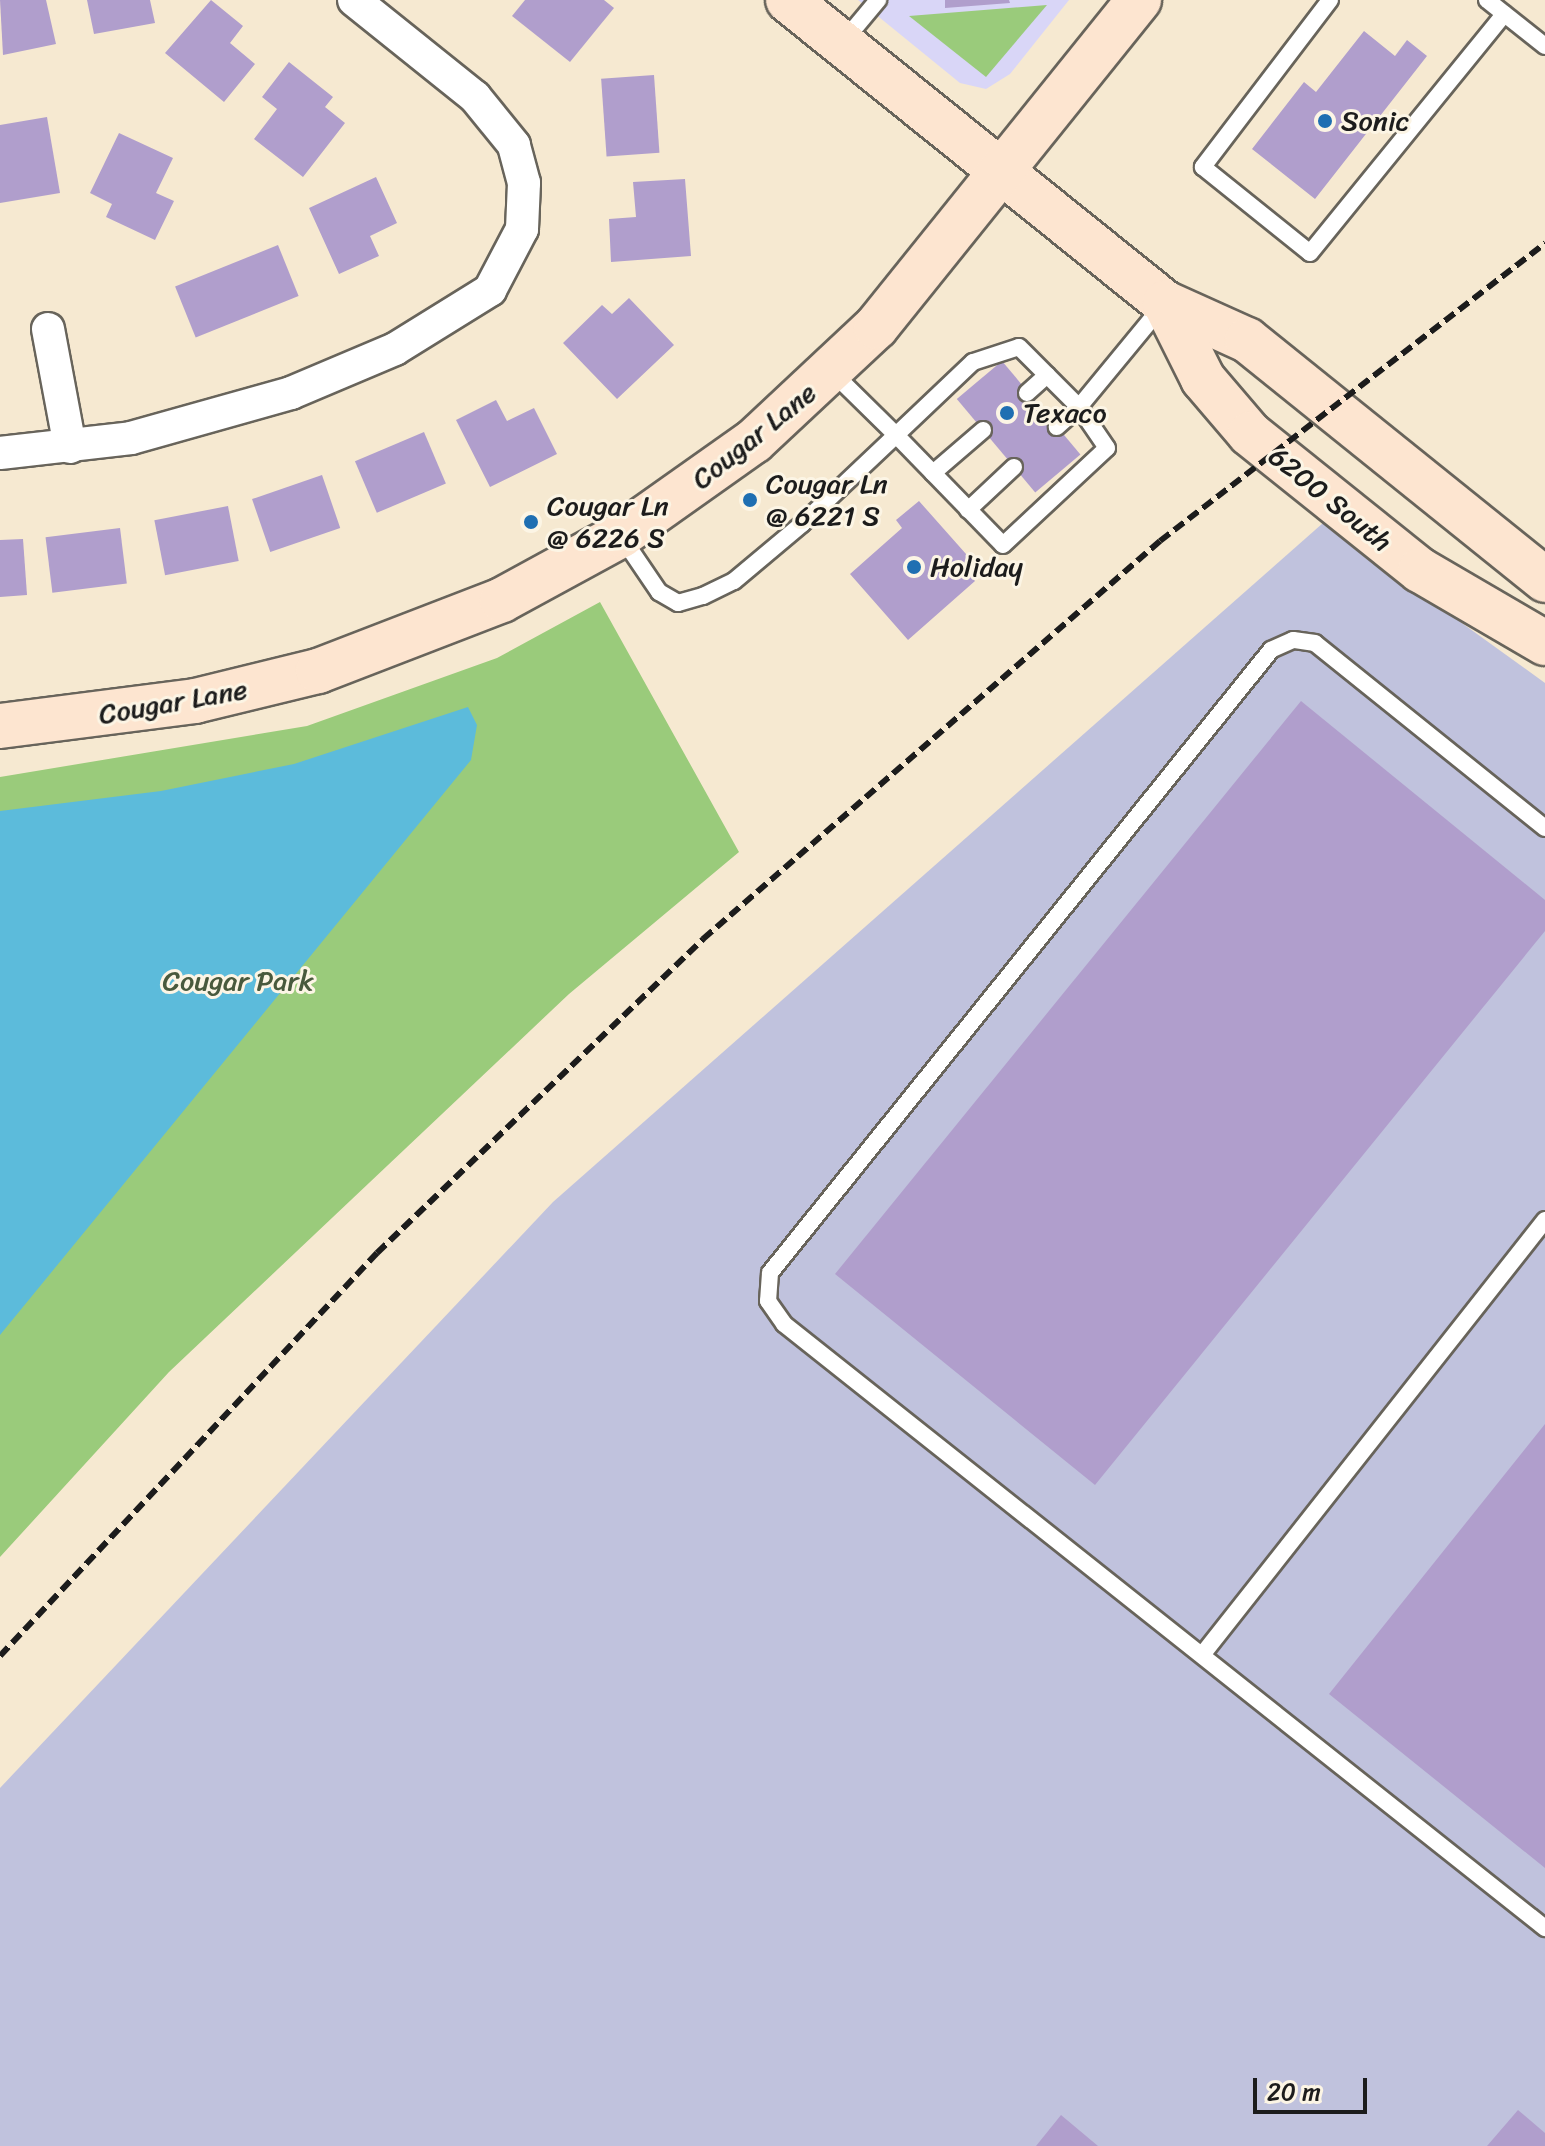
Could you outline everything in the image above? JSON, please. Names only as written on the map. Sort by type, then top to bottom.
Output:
[{"type":"main road","name":"6200 South","points":[[788,0],[1165,303],[1247,340],[1545,580]]},
{"type":"main road","name":"Cougar Lane","points":[[0,726],[167,706],[318,671],[490,605],[621,535],[743,449],[832,372],[1006,173],[1139,0]]},
{"type":"main road","name":"6200 South","points":[[1165,303],[1203,379],[1261,443],[1420,570],[1545,643]]},
{"type":"street","points":[[0,453],[70,447],[183,426],[291,393],[473,306],[515,251],[524,183],[514,145],[490,112],[354,0]]},
{"type":"street","points":[[48,329],[70,447]]},
{"type":"lane","points":[[842,44],[878,0]]},
{"type":"lane","points":[[1330,0],[1203,167],[1310,253],[1504,14]]},
{"type":"lane","points":[[1487,0],[1545,46]]},
{"type":"lane","points":[[1057,427],[1079,407],[1165,303]]},
{"type":"lane","points":[[621,535],[659,592],[678,603],[703,596],[734,581],[802,524],[896,435],[973,362],[997,351],[1019,347],[1079,407],[1107,448],[1003,545],[896,435],[832,372]]},
{"type":"lane","points":[[1027,393],[1047,375]]},
{"type":"lane","points":[[933,473],[983,430]]},
{"type":"lane","points":[[968,510],[1014,467]]},
{"type":"lane","points":[[1545,828],[1315,643],[1293,640],[1271,650],[770,1273],[768,1301],[784,1324],[1545,1928]]},
{"type":"lane","points":[[1202,1655],[1545,1220]]},
{"type":"shaded area","points":[[858,0],[1069,0],[1010,74],[986,89],[960,83]]},
{"type":"shaded area","points":[[1323,523],[1545,683],[1545,2146],[0,2146],[0,1788],[553,1202]]},
{"type":"green space","points":[[1047,5],[986,77],[909,16]]},
{"type":"green space","name":"Cougar Park","points":[[600,602],[739,852],[569,994],[169,1372],[0,1557],[0,777],[307,726],[497,658]]},
{"type":"water","points":[[468,707],[477,725],[471,760],[0,1335],[0,811],[161,791],[294,764]]},
{"type":"building","points":[[0,0],[46,0],[56,44],[3,55]]},
{"type":"building","points":[[87,0],[150,0],[155,23],[94,34]]},
{"type":"building","points":[[211,0],[243,26],[230,43],[255,64],[224,102],[165,53]]},
{"type":"building","points":[[525,0],[604,0],[614,8],[570,62],[512,16]]},
{"type":"building","points":[[945,0],[1009,0],[1010,3],[945,8]]},
{"type":"building","name":"Sonic","points":[[1364,31],[1395,56],[1407,40],[1427,56],[1315,199],[1252,149],[1304,82],[1316,92]]},
{"type":"building","points":[[289,62],[333,97],[325,107],[345,123],[303,177],[254,139],[277,109],[262,97]]},
{"type":"building","points":[[654,75],[659,153],[607,157],[601,79]]},
{"type":"building","points":[[47,117],[60,193],[0,203],[0,125]]},
{"type":"building","points":[[119,133],[173,158],[156,193],[174,201],[155,240],[106,217],[112,204],[90,193]]},
{"type":"building","points":[[376,177],[397,223],[370,236],[379,256],[339,274],[309,208]]},
{"type":"building","points":[[685,179],[691,256],[611,262],[609,219],[636,217],[633,182]]},
{"type":"building","points":[[278,245],[299,296],[196,338],[175,287]]},
{"type":"building","points":[[629,298],[674,345],[617,399],[563,343],[602,305],[612,314]]},
{"type":"building","name":"Texaco","points":[[1002,361],[1080,454],[1035,492],[957,399]]},
{"type":"building","points":[[496,400],[507,421],[534,408],[557,454],[490,487],[456,420]]},
{"type":"building","points":[[424,432],[446,484],[377,513],[355,461]]},
{"type":"building","points":[[322,475],[340,528],[270,552],[252,499]]},
{"type":"building","name":"Holiday","points":[[919,501],[974,563],[965,570],[975,581],[908,640],[850,574],[902,528],[896,520]]},
{"type":"building","points":[[228,506],[239,561],[165,575],[154,520]]},
{"type":"building","points":[[120,528],[127,584],[52,593],[46,537]]},
{"type":"building","points":[[23,539],[27,595],[0,597],[0,540]]},
{"type":"building","points":[[1301,701],[1545,900],[1545,931],[1095,1485],[835,1274]]},
{"type":"building","points":[[1545,1424],[1545,1868],[1329,1694]]},
{"type":"building","points":[[1518,2110],[1545,2133],[1545,2146],[1487,2146]]},
{"type":"building","points":[[1061,2115],[1098,2146],[1036,2146]]},
{"type":"railway","points":[[0,1656],[377,1253],[703,939],[1160,541],[1545,243]]},
{"type":"place","name":"Sonic","points":[[1325,121]]},
{"type":"place","name":"Texaco","points":[[1007,413]]},
{"type":"place","name":"Cougar Ln @ 6221 S","points":[[750,500]]},
{"type":"place","name":"Cougar Ln @ 6226 S","points":[[531,522]]},
{"type":"place","name":"Holiday","points":[[914,567]]}]
